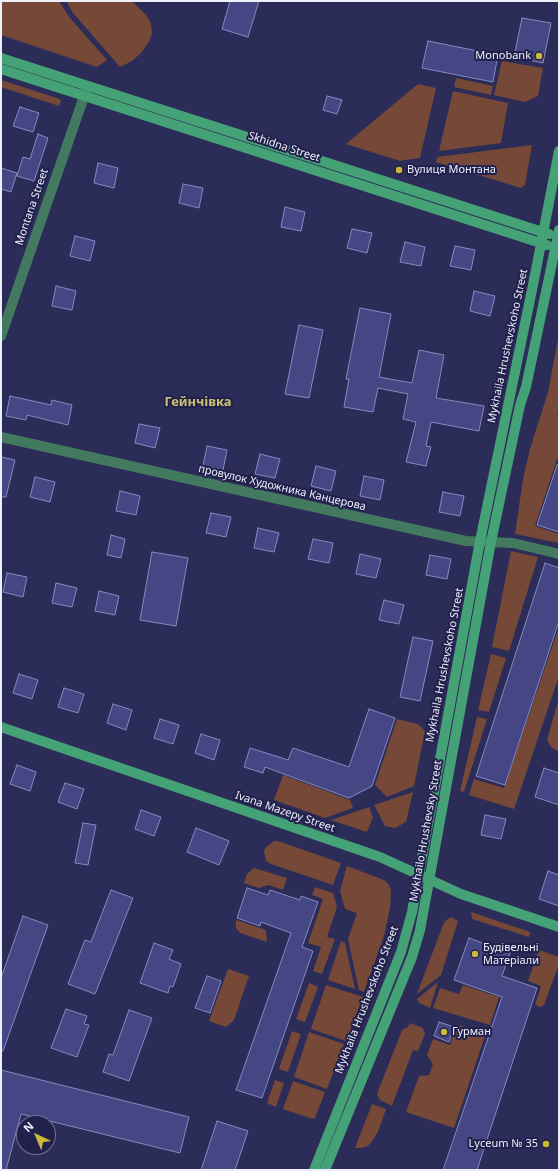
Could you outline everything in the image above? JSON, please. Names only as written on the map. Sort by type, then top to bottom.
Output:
[{"type":"main road","name":"Skhidna Street","points":[[1,58],[544,232],[559,234]]},
{"type":"main road","name":"Skhidna Street","points":[[1,69],[557,249]]},
{"type":"main road","name":"Mykhaila Hrushevskoho Street","points":[[314,1170],[402,952],[412,912],[480,541],[544,232],[559,151]]},
{"type":"main road","points":[[557,249],[559,234]]},
{"type":"main road","name":"Mykhailo Hrushevsky Street","points":[[325,1170],[412,957],[424,915],[491,542],[520,404],[526,387],[557,249]]},
{"type":"main road","name":"Ivana Mazepy Street","points":[[1,727],[380,857],[461,894],[559,927]]},
{"type":"street","name":"Montana Street","points":[[1,336],[88,86]]},
{"type":"street","name":"провулок Художника Канцерова","points":[[1,437],[466,541],[513,543],[559,554]]},
{"type":"shaded area","points":[[1,1],[59,1],[70,18],[107,60],[97,67],[1,35]]},
{"type":"shaded area","points":[[66,1],[132,1],[147,16],[151,24],[152,33],[149,42],[141,53],[132,61],[120,67],[73,13]]},
{"type":"shaded area","points":[[502,61],[543,68],[538,96],[525,102],[494,95]]},
{"type":"shaded area","points":[[456,78],[493,86],[491,95],[454,87]]},
{"type":"shaded area","points":[[1,80],[60,99],[61,101],[59,106],[1,87]]},
{"type":"shaded area","points":[[418,84],[436,88],[420,158],[400,161],[346,144]]},
{"type":"shaded area","points":[[453,91],[508,103],[501,143],[439,151]]},
{"type":"shaded area","points":[[532,145],[525,185],[521,188],[436,162],[437,157]]},
{"type":"shaded area","points":[[559,334],[559,410],[557,416],[559,417],[559,453],[535,526],[559,534],[559,543],[515,534],[523,479],[530,449],[548,392]]},
{"type":"shaded area","points":[[511,551],[538,557],[509,651],[492,647]]},
{"type":"shaded area","points":[[559,627],[559,676],[514,809],[469,795],[474,779],[504,788]]},
{"type":"shaded area","points":[[491,654],[506,658],[489,712],[478,710]]},
{"type":"shaded area","points":[[559,698],[559,752],[551,747],[547,740]]},
{"type":"shaded area","points":[[477,717],[487,719],[464,792],[460,791]]},
{"type":"shaded area","points":[[397,719],[418,724],[425,731],[414,786],[387,797],[375,785]]},
{"type":"shaded area","points":[[283,775],[350,800],[353,808],[325,818],[274,800]]},
{"type":"shaded area","points":[[413,792],[406,822],[395,828],[385,826],[374,805]]},
{"type":"shaded area","points":[[369,807],[373,817],[367,832],[331,820]]},
{"type":"shaded area","points":[[274,841],[278,841],[341,863],[333,885],[266,861],[264,852],[265,848]]},
{"type":"shaded area","points":[[347,866],[384,880],[389,885],[391,891],[390,908],[384,936],[364,992],[359,990],[348,939],[357,913],[345,909],[340,891]]},
{"type":"shaded area","points":[[254,868],[287,878],[283,890],[269,885],[259,888],[244,883],[247,874]]},
{"type":"shaded area","points":[[315,887],[333,893],[337,907],[327,937],[335,939],[322,974],[313,971],[321,947],[308,943],[323,899],[312,895]]},
{"type":"shaded area","points":[[471,912],[530,932],[529,937],[472,919]]},
{"type":"shaded area","points":[[451,917],[458,921],[441,975],[417,994],[443,925],[445,921]]},
{"type":"shaded area","points":[[236,920],[266,930],[267,942],[240,933],[236,928]]},
{"type":"shaded area","points":[[341,941],[345,943],[355,989],[328,980]]},
{"type":"shaded area","points":[[539,950],[559,957],[559,964],[544,1005],[541,1007],[535,1005],[541,986],[528,981]]},
{"type":"shaded area","points":[[228,969],[249,976],[234,1020],[226,1027],[209,1021]]},
{"type":"shaded area","points":[[438,982],[430,1008],[419,1003],[417,999]]},
{"type":"shaded area","points":[[309,983],[318,987],[305,1022],[296,1019]]},
{"type":"shaded area","points":[[326,985],[363,997],[346,1041],[311,1029]]},
{"type":"shaded area","points":[[463,985],[499,997],[490,1025],[433,1008],[440,988],[459,994]]},
{"type":"shaded area","points":[[410,1023],[423,1028],[425,1034],[418,1051],[413,1050],[392,1106],[380,1100],[377,1094],[402,1030],[408,1027]]},
{"type":"shaded area","points":[[457,1025],[486,1033],[454,1128],[406,1112],[419,1076],[429,1075],[433,1064],[427,1055],[433,1039],[450,1045]]},
{"type":"shaded area","points":[[292,1031],[301,1034],[288,1072],[279,1069]]},
{"type":"shaded area","points":[[309,1032],[344,1044],[327,1089],[294,1077]]},
{"type":"shaded area","points":[[275,1080],[284,1083],[276,1107],[267,1103]]},
{"type":"shaded area","points":[[293,1081],[325,1092],[315,1118],[313,1119],[283,1109]]},
{"type":"shaded area","points":[[372,1104],[386,1109],[378,1132],[368,1146],[355,1148]]},
{"type":"building","points":[[230,1],[259,1],[248,37],[222,29]]},
{"type":"building","points":[[522,18],[551,23],[543,63],[514,57]]},
{"type":"building","points":[[428,41],[498,55],[493,82],[422,68]]},
{"type":"building","points":[[327,96],[342,100],[337,114],[323,110]]},
{"type":"building","points":[[20,107],[39,113],[33,132],[13,126]]},
{"type":"building","points":[[38,134],[48,138],[34,181],[17,176],[23,157],[30,159]]},
{"type":"building","points":[[98,163],[118,168],[114,188],[94,183]]},
{"type":"building","points":[[1,168],[17,173],[11,192],[1,189]]},
{"type":"building","points":[[183,184],[203,188],[199,208],[179,203]]},
{"type":"building","points":[[285,207],[305,212],[301,231],[281,227]]},
{"type":"building","points":[[352,229],[372,233],[367,253],[347,248]]},
{"type":"building","points":[[75,236],[95,241],[90,261],[70,256]]},
{"type":"building","points":[[405,242],[425,247],[421,266],[400,262]]},
{"type":"building","points":[[455,246],[475,250],[471,270],[450,266]]},
{"type":"building","points":[[56,286],[76,291],[72,310],[52,306]]},
{"type":"building","points":[[474,291],[495,296],[490,316],[470,311]]},
{"type":"building","points":[[360,308],[391,314],[379,377],[412,383],[419,350],[444,355],[436,398],[484,406],[479,431],[431,422],[426,446],[431,447],[426,466],[406,462],[416,422],[403,419],[408,394],[378,388],[373,412],[344,407],[349,379],[346,379]]},
{"type":"building","points":[[299,325],[323,330],[309,398],[285,394]]},
{"type":"building","points":[[10,396],[51,405],[52,400],[72,405],[68,425],[27,415],[26,420],[6,416]]},
{"type":"building","points":[[139,424],[160,428],[155,448],[135,443]]},
{"type":"building","points":[[207,446],[227,450],[223,470],[203,466]]},
{"type":"building","points":[[260,454],[280,459],[275,478],[255,474]]},
{"type":"building","points":[[1,457],[15,460],[6,497],[1,497]]},
{"type":"building","points":[[557,465],[559,465],[559,532],[537,525]]},
{"type":"building","points":[[316,466],[336,471],[331,491],[311,486]]},
{"type":"building","points":[[364,476],[384,480],[380,500],[360,496]]},
{"type":"building","points":[[35,477],[55,482],[50,502],[30,497]]},
{"type":"building","points":[[120,491],[140,496],[136,515],[116,511]]},
{"type":"building","points":[[443,492],[464,496],[460,516],[439,512]]},
{"type":"building","points":[[211,513],[231,517],[226,537],[206,533]]},
{"type":"building","points":[[258,528],[279,533],[274,552],[254,548]]},
{"type":"building","points":[[111,535],[125,539],[121,558],[107,555]]},
{"type":"building","points":[[313,539],[333,543],[329,563],[308,559]]},
{"type":"building","points":[[152,552],[188,558],[176,626],[140,620]]},
{"type":"building","points":[[360,554],[381,559],[376,578],[356,574]]},
{"type":"building","points":[[430,555],[451,559],[447,579],[426,575]]},
{"type":"building","points":[[545,563],[559,568],[559,621],[505,785],[476,776]]},
{"type":"building","points":[[7,573],[27,577],[23,597],[3,592]]},
{"type":"building","points":[[56,583],[77,588],[72,607],[52,603]]},
{"type":"building","points":[[99,591],[119,596],[115,615],[95,611]]},
{"type":"building","points":[[384,600],[404,605],[399,624],[379,620]]},
{"type":"building","points":[[413,637],[433,641],[420,701],[400,697]]},
{"type":"building","points":[[19,674],[38,680],[32,699],[13,693]]},
{"type":"building","points":[[64,688],[84,694],[78,713],[58,707]]},
{"type":"building","points":[[113,704],[132,710],[126,730],[107,723]]},
{"type":"building","points":[[369,709],[395,718],[372,786],[349,798],[265,767],[263,773],[244,767],[250,748],[288,760],[293,748],[349,767]]},
{"type":"building","points":[[160,719],[179,725],[173,744],[154,738]]},
{"type":"building","points":[[201,734],[220,740],[214,760],[195,753]]},
{"type":"building","points":[[17,765],[36,772],[30,791],[10,784]]},
{"type":"building","points":[[544,768],[559,773],[559,805],[535,797]]},
{"type":"building","points":[[65,783],[84,789],[77,809],[58,802]]},
{"type":"building","points":[[141,810],[161,817],[154,836],[135,829]]},
{"type":"building","points":[[485,815],[506,819],[501,839],[481,835]]},
{"type":"building","points":[[83,823],[96,825],[88,865],[75,863]]},
{"type":"building","points":[[196,828],[229,841],[219,865],[187,852]]},
{"type":"building","points":[[548,871],[559,875],[559,906],[539,899]]},
{"type":"building","points":[[247,888],[268,895],[270,890],[300,900],[301,896],[318,902],[302,947],[313,951],[262,1098],[236,1090],[291,933],[261,922],[260,926],[237,918]]},
{"type":"building","points":[[111,890],[133,898],[95,994],[68,984],[85,940],[91,942]]},
{"type":"building","points":[[23,916],[48,925],[3,1051],[1,1051],[1,978]]},
{"type":"building","points":[[469,938],[510,953],[502,976],[537,988],[477,1170],[443,1170],[502,997],[454,980]]},
{"type":"building","points":[[154,943],[173,950],[169,959],[181,964],[173,987],[170,986],[168,993],[140,983]]},
{"type":"building","points":[[207,976],[221,981],[210,1013],[195,1008]]},
{"type":"building","points":[[66,1009],[87,1016],[84,1024],[89,1025],[77,1057],[51,1048]]},
{"type":"building","points":[[129,1010],[152,1018],[129,1081],[103,1072],[109,1054],[113,1055]]},
{"type":"building","name":"Гурман","points":[[439,1022],[454,1027],[449,1042],[434,1036]]},
{"type":"building","points":[[1,1070],[189,1117],[180,1153],[56,1123],[56,1115],[16,1115],[16,1133],[6,1170],[1,1170]]},
{"type":"building","points":[[217,1121],[248,1131],[235,1170],[201,1170]]},
{"type":"place","name":"Monobank","points":[[539,56]]},
{"type":"place","name":"Вулиця Монтана","points":[[399,170]]},
{"type":"place","name":"Будівельні Матеріали","points":[[475,954]]},
{"type":"place","name":"Гурман","points":[[444,1032]]},
{"type":"place","name":"Lyceum № 35","points":[[546,1144]]},
{"type":"district","name":"Гейнчівка","points":[[198,402]]}]
